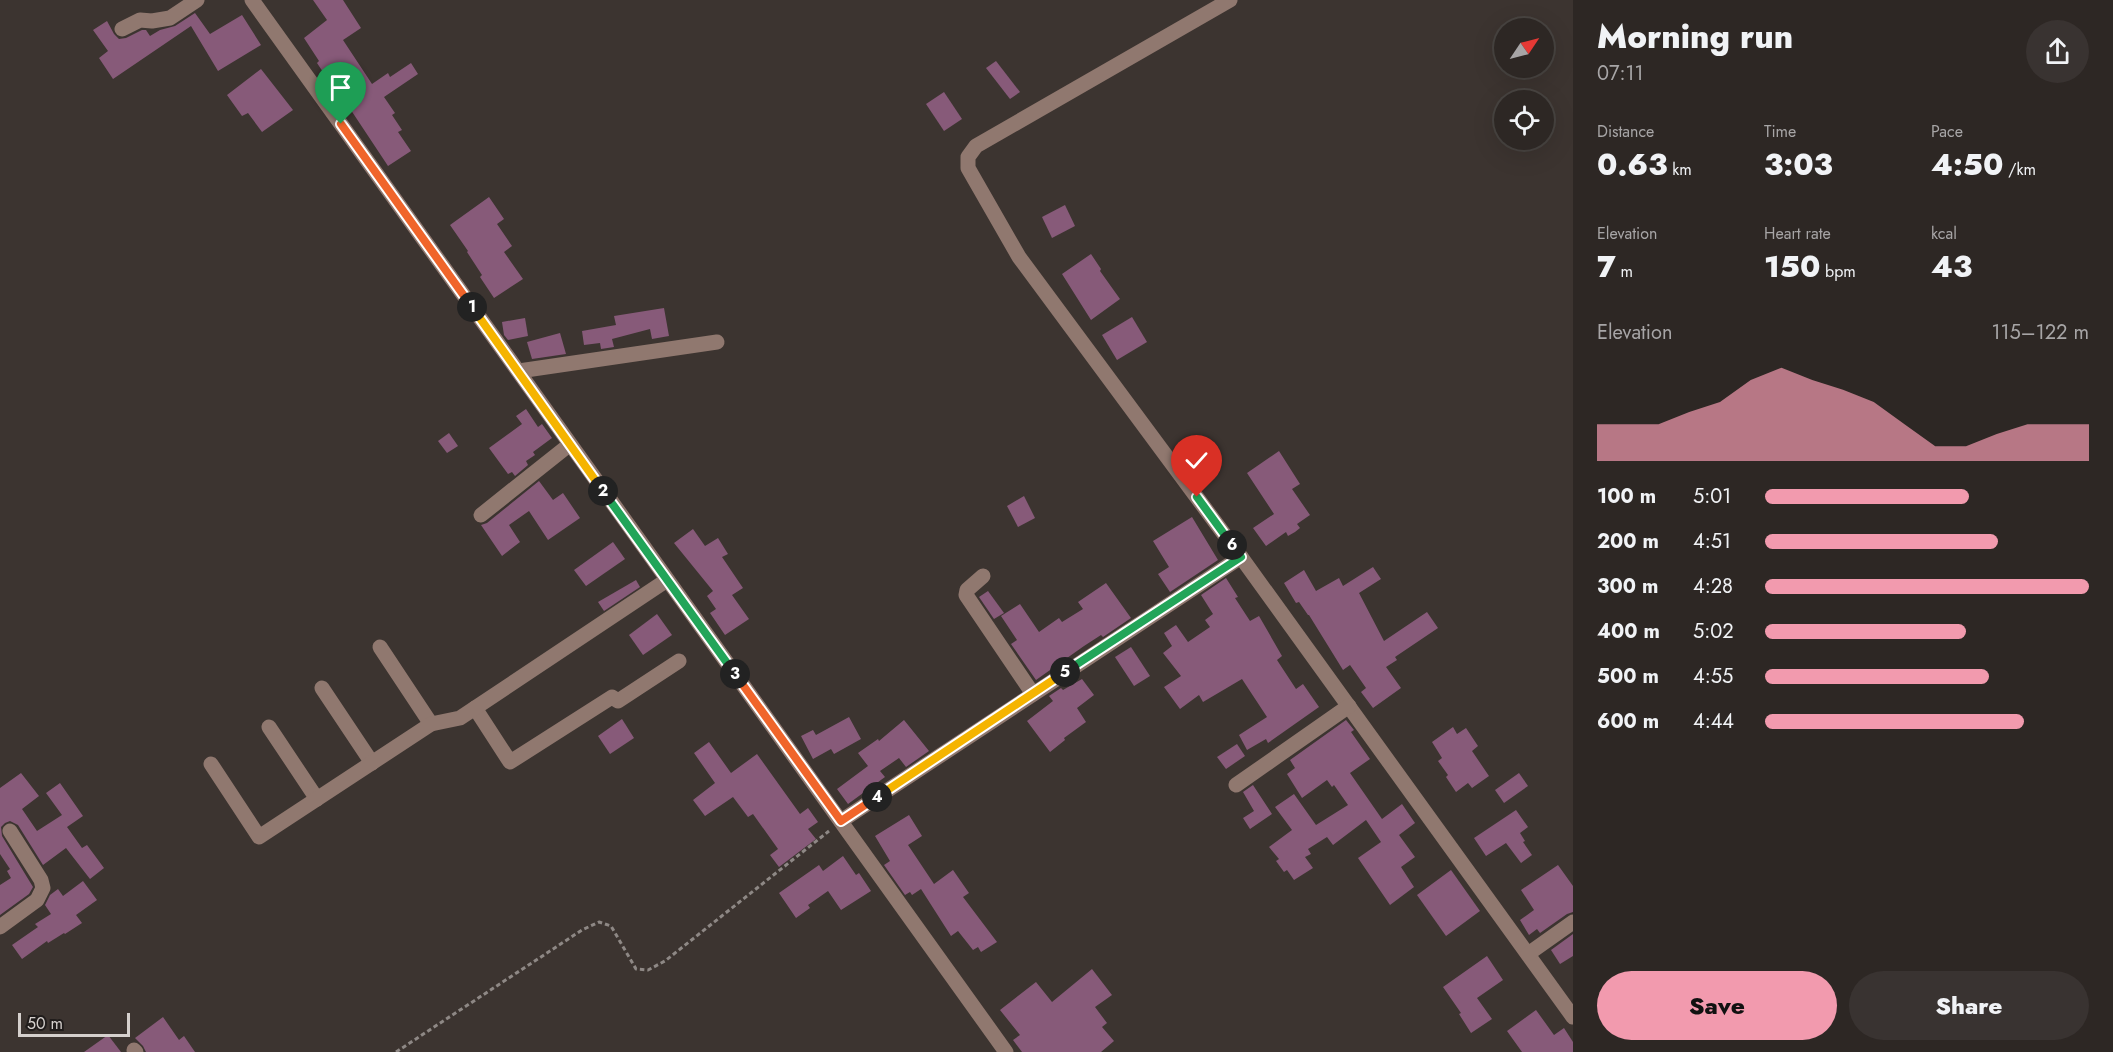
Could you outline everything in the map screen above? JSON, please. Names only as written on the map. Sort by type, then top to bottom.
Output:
[{"type":"street","points":[[122,29],[140,20],[170,18],[197,0]]},
{"type":"street","points":[[252,0],[1006,1052]]},
{"type":"street","points":[[1230,0],[976,146],[968,158],[968,168],[1019,257],[1241,557],[1573,1017]]},
{"type":"street","points":[[519,371],[717,342]]},
{"type":"street","points":[[480,515],[569,445]]},
{"type":"street","points":[[841,821],[1241,557]]},
{"type":"street","points":[[984,576],[967,590],[966,596],[1033,694]]},
{"type":"street","points":[[212,764],[259,837],[431,724],[460,718],[667,580]]},
{"type":"street","points":[[380,647],[431,724]]},
{"type":"street","points":[[475,708],[510,762],[612,697],[618,701],[679,661]]},
{"type":"street","points":[[322,688],[372,763]]},
{"type":"street","points":[[1236,785],[1349,706]]},
{"type":"street","points":[[268,727],[317,799]]},
{"type":"street","points":[[0,927],[38,900],[43,888],[41,880],[10,831]]},
{"type":"street","points":[[1528,954],[1573,922]]},
{"type":"path","points":[[396,1052],[582,930],[599,922],[611,926],[636,969],[648,970],[665,961],[841,821]]},
{"type":"building","points":[[313,0],[343,0],[361,28],[343,40],[372,84],[388,73],[390,77],[411,63],[418,74],[384,97],[395,113],[392,115],[402,130],[398,132],[411,151],[388,166],[331,80],[329,81],[317,63],[319,61],[304,38],[327,20]]},
{"type":"building","points":[[195,13],[210,34],[242,15],[261,45],[218,71],[191,26],[113,79],[99,58],[108,51],[93,30],[107,21],[119,39],[142,30],[146,30],[150,36],[160,30],[175,26]]},
{"type":"building","points":[[996,61],[1020,92],[1010,99],[986,68]]},
{"type":"building","points":[[261,69],[293,110],[262,132],[248,113],[242,116],[227,95]]},
{"type":"building","points":[[944,92],[962,119],[944,131],[926,104]]},
{"type":"building","points":[[489,197],[504,219],[497,224],[512,246],[504,252],[523,279],[494,298],[480,277],[482,275],[468,251],[450,225]]},
{"type":"building","points":[[1065,205],[1075,226],[1052,238],[1042,217]]},
{"type":"building","points":[[1091,254],[1120,299],[1091,320],[1062,274]]},
{"type":"building","points":[[664,308],[669,336],[652,339],[650,329],[612,339],[614,347],[601,349],[600,343],[584,345],[582,331],[616,325],[614,316]]},
{"type":"building","points":[[1132,317],[1147,342],[1117,360],[1102,335]]},
{"type":"building","points":[[525,318],[528,336],[508,340],[504,335],[502,322]]},
{"type":"building","points":[[560,333],[566,354],[532,359],[527,342]]},
{"type":"building","points":[[526,409],[538,427],[542,424],[552,438],[533,452],[535,455],[526,461],[528,465],[515,476],[512,472],[508,474],[489,448],[522,424],[516,416]]},
{"type":"building","points":[[449,433],[458,446],[447,453],[438,441]]},
{"type":"building","points":[[1279,451],[1300,484],[1292,489],[1310,515],[1297,524],[1300,528],[1295,532],[1288,536],[1286,532],[1266,546],[1253,528],[1274,514],[1247,473]]},
{"type":"building","points":[[539,481],[553,500],[563,493],[580,518],[548,540],[529,511],[509,525],[520,542],[502,556],[481,525],[487,523]]},
{"type":"building","points":[[1024,496],[1035,518],[1018,527],[1007,506]]},
{"type":"building","points":[[1192,517],[1218,560],[1170,592],[1158,574],[1169,567],[1153,541]]},
{"type":"building","points":[[693,529],[705,546],[718,538],[728,554],[722,557],[743,588],[732,595],[749,619],[725,635],[710,613],[716,609],[707,596],[713,591],[674,543]]},
{"type":"building","points":[[613,542],[625,559],[586,586],[574,570]]},
{"type":"building","points":[[1373,567],[1381,579],[1359,593],[1384,641],[1427,612],[1438,628],[1395,657],[1397,660],[1386,667],[1401,688],[1373,708],[1361,692],[1366,688],[1350,665],[1343,670],[1309,615],[1299,602],[1296,603],[1284,583],[1304,570],[1316,591],[1339,578],[1343,586]]},
{"type":"building","points":[[1226,578],[1238,597],[1235,598],[1250,621],[1259,616],[1282,656],[1277,660],[1296,689],[1303,684],[1319,707],[1268,743],[1266,739],[1247,750],[1239,735],[1267,717],[1242,679],[1203,702],[1199,695],[1180,709],[1164,687],[1181,676],[1163,653],[1172,646],[1164,633],[1176,625],[1188,642],[1210,627],[1205,620],[1213,614],[1201,595]]},
{"type":"building","points":[[636,580],[640,587],[604,611],[598,602]]},
{"type":"building","points":[[1106,583],[1131,618],[1103,637],[1101,635],[1084,646],[1036,680],[1011,644],[1017,640],[1001,616],[1020,604],[1039,632],[1059,618],[1062,622],[1083,609],[1078,602]]},
{"type":"building","points":[[988,591],[1004,613],[994,619],[979,597]]},
{"type":"building","points":[[657,614],[672,635],[643,655],[629,635]]},
{"type":"building","points":[[1131,647],[1150,676],[1134,686],[1115,657]]},
{"type":"building","points":[[1082,679],[1094,695],[1077,708],[1086,722],[1050,752],[1027,721],[1053,701],[1049,696]]},
{"type":"building","points":[[849,717],[861,739],[834,754],[831,749],[813,759],[801,736],[813,730],[816,735]]},
{"type":"building","points":[[622,719],[634,738],[610,754],[598,736]]},
{"type":"building","points":[[904,720],[929,751],[906,767],[899,758],[880,771],[885,777],[848,804],[837,789],[868,766],[858,753],[878,739],[879,741]]},
{"type":"building","points":[[1346,720],[1354,730],[1351,732],[1370,759],[1350,773],[1382,819],[1402,804],[1415,823],[1399,835],[1415,857],[1401,867],[1414,887],[1390,905],[1358,858],[1381,842],[1366,820],[1333,845],[1327,837],[1308,849],[1311,854],[1305,857],[1313,868],[1294,880],[1287,870],[1284,872],[1276,861],[1279,859],[1269,847],[1292,830],[1275,807],[1294,794],[1316,825],[1348,805],[1334,785],[1332,787],[1327,780],[1302,798],[1287,774],[1295,768],[1290,760]]},
{"type":"building","points":[[1453,727],[1457,734],[1466,728],[1478,746],[1472,751],[1489,776],[1472,788],[1468,783],[1456,792],[1438,761],[1442,758],[1432,742]]},
{"type":"building","points":[[709,742],[731,773],[757,754],[800,814],[808,808],[818,822],[808,829],[816,839],[779,867],[770,855],[778,849],[753,814],[748,817],[733,797],[705,816],[693,800],[715,783],[694,753]]},
{"type":"building","points":[[1237,744],[1245,756],[1226,769],[1217,757]]},
{"type":"building","points":[[21,773],[39,796],[22,809],[37,831],[62,815],[46,793],[60,783],[83,816],[67,827],[82,848],[87,845],[104,868],[90,879],[66,848],[43,865],[18,825],[10,821],[5,823],[1,827],[2,836],[33,887],[29,894],[0,915],[0,885],[11,878],[7,871],[10,869],[0,854],[0,788]]},
{"type":"building","points":[[1519,773],[1528,786],[1504,803],[1495,790]]},
{"type":"building","points":[[1253,785],[1272,814],[1250,829],[1243,818],[1254,811],[1243,792]]},
{"type":"building","points":[[1516,810],[1528,827],[1520,833],[1532,855],[1521,863],[1506,843],[1486,856],[1474,838]]},
{"type":"building","points":[[909,815],[922,836],[908,845],[934,884],[953,870],[969,893],[963,897],[997,942],[981,952],[978,947],[973,950],[958,931],[951,936],[921,889],[912,895],[910,892],[905,895],[884,865],[890,861],[875,836]]},
{"type":"building","points":[[843,856],[856,875],[859,873],[871,891],[841,910],[828,891],[808,905],[810,908],[796,918],[779,893],[819,865],[823,871]]},
{"type":"building","points":[[1558,865],[1573,886],[1573,912],[1540,933],[1537,929],[1529,935],[1520,920],[1534,910],[1521,890]]},
{"type":"building","points":[[1451,870],[1480,911],[1446,936],[1417,895]]},
{"type":"building","points":[[83,881],[97,900],[76,915],[82,923],[48,943],[47,941],[22,959],[12,945],[38,927],[35,924],[51,914],[45,905],[50,895],[58,889],[63,896]]},
{"type":"building","points":[[1573,934],[1573,956],[1560,964],[1551,950]]},
{"type":"building","points":[[1487,956],[1503,980],[1477,998],[1492,1019],[1471,1033],[1459,1014],[1461,1013],[1443,987]]},
{"type":"building","points":[[1092,969],[1112,995],[1095,1007],[1107,1023],[1102,1027],[1114,1041],[1101,1052],[1022,1052],[1013,1040],[1020,1035],[1000,1010],[1036,982],[1052,1002]]},
{"type":"building","points":[[1536,1010],[1554,1035],[1564,1028],[1573,1042],[1573,1052],[1522,1052],[1507,1031]]},
{"type":"building","points":[[163,1017],[179,1040],[184,1036],[195,1052],[146,1052],[135,1038]]},
{"type":"building","points":[[108,1035],[121,1052],[84,1052]]},
{"type":"route","points":[[341,124],[519,371],[569,445],[841,821],[1241,557],[1197,497]]}]
